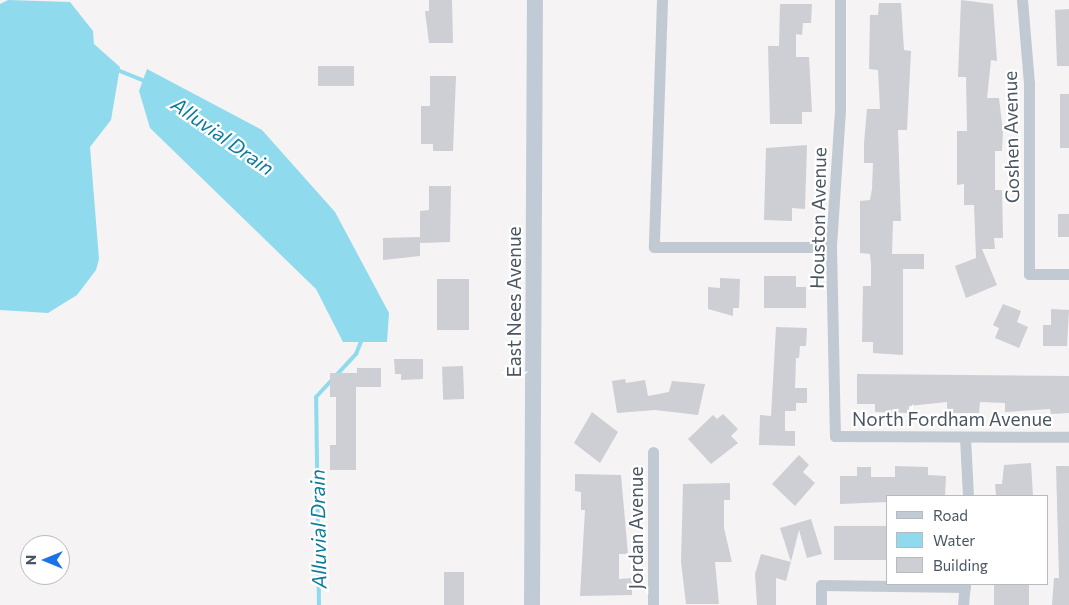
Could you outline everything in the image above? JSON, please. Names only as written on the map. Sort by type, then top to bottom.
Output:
[{"type":"main road","name":"East Nees Avenue","points":[[532,605],[535,0]]},
{"type":"street","points":[[662,0],[654,247],[832,247]]},
{"type":"street","name":"Houston Avenue","points":[[835,436],[832,247],[840,110],[840,0]]},
{"type":"street","name":"Goshen Avenue","points":[[1022,0],[1029,84],[1029,274],[1069,274]]},
{"type":"street","name":"North Fordham Avenue","points":[[835,436],[1069,437]]},
{"type":"street","points":[[965,437],[968,495]]},
{"type":"street","name":"Jordan Avenue","points":[[653,452],[653,605]]},
{"type":"street","points":[[821,605],[821,585],[965,585],[963,605]]},
{"type":"water","points":[[8,0],[70,2],[93,31],[94,44],[120,67],[111,120],[90,147],[99,259],[96,270],[77,295],[48,313],[0,310],[0,4]]},
{"type":"water","points":[[147,69],[262,130],[335,212],[389,313],[387,342],[343,342],[316,289],[150,128],[139,91]]},
{"type":"building","points":[[429,0],[452,0],[453,43],[429,43],[425,11],[429,11]]},
{"type":"building","points":[[961,0],[993,4],[997,61],[991,60],[987,98],[999,98],[1003,131],[1002,151],[995,151],[995,190],[1002,190],[1003,238],[994,238],[995,249],[982,249],[997,285],[966,298],[955,266],[976,258],[974,205],[964,205],[964,184],[957,185],[957,131],[967,131],[966,77],[958,77]]},
{"type":"building","points":[[879,3],[901,3],[904,50],[911,51],[907,130],[898,130],[901,221],[893,221],[892,254],[924,254],[924,269],[903,269],[903,355],[873,353],[873,342],[862,342],[863,286],[871,286],[871,264],[870,254],[860,253],[860,201],[870,200],[872,189],[873,163],[864,163],[867,109],[880,109],[878,70],[869,69],[870,15],[878,15]]},
{"type":"building","points":[[780,4],[812,4],[811,23],[803,23],[802,35],[796,34],[796,57],[809,57],[812,112],[802,112],[802,124],[770,124],[768,46],[779,46]]},
{"type":"building","points":[[1069,9],[1069,66],[1057,66],[1055,10]]},
{"type":"building","points":[[318,66],[354,66],[354,86],[318,86]]},
{"type":"building","points":[[430,76],[456,76],[453,151],[433,151],[433,144],[421,144],[421,106],[430,106]]},
{"type":"building","points":[[1060,94],[1069,94],[1069,148],[1060,148]]},
{"type":"building","points":[[807,145],[805,209],[792,208],[792,221],[764,220],[766,148]]},
{"type":"building","points":[[429,186],[451,186],[450,242],[420,243],[420,211],[429,210]]},
{"type":"building","points":[[1058,214],[1069,214],[1069,237],[1058,237]]},
{"type":"building","points":[[420,237],[420,256],[383,260],[383,238]]},
{"type":"building","points":[[764,276],[796,276],[796,287],[806,287],[806,308],[764,308]]},
{"type":"building","points":[[720,278],[740,279],[739,308],[733,308],[733,316],[708,309],[708,287],[720,288]]},
{"type":"building","points":[[437,279],[469,279],[469,330],[437,330]]},
{"type":"building","points":[[1003,304],[1021,311],[1017,322],[1028,327],[1019,348],[995,338],[999,328],[993,325]]},
{"type":"building","points":[[1051,309],[1069,310],[1067,346],[1043,346],[1043,325],[1051,325]]},
{"type":"building","points":[[776,327],[807,328],[806,346],[800,346],[799,358],[796,358],[795,388],[807,388],[807,403],[796,403],[796,411],[785,411],[785,431],[795,431],[795,446],[759,445],[760,415],[771,416]]},
{"type":"building","points":[[394,359],[423,359],[423,379],[401,380],[401,374],[395,374]]},
{"type":"building","points":[[463,366],[464,399],[443,400],[442,367]]},
{"type":"building","points":[[357,368],[381,368],[381,387],[356,387],[356,470],[330,470],[330,445],[336,445],[336,397],[330,397],[330,373],[357,373]]},
{"type":"building","points":[[857,374],[1069,376],[1069,413],[1051,414],[1050,409],[1005,412],[1005,403],[980,402],[979,413],[947,413],[947,402],[909,406],[909,413],[875,412],[875,404],[857,404]]},
{"type":"building","points":[[625,379],[626,383],[645,380],[648,396],[669,392],[672,381],[705,384],[698,415],[655,410],[617,413],[612,381]]},
{"type":"building","points":[[592,412],[618,432],[600,463],[574,443]]},
{"type":"building","points":[[723,414],[738,429],[731,436],[738,443],[711,464],[688,439],[713,415],[717,419]]},
{"type":"building","points":[[799,455],[809,465],[803,472],[815,483],[795,506],[772,484]]},
{"type":"building","points":[[1031,463],[1033,495],[996,495],[995,484],[1002,484],[1004,465]]},
{"type":"building","points":[[895,466],[928,467],[928,475],[946,476],[945,495],[886,495],[886,502],[840,504],[840,476],[857,476],[857,467],[871,467],[871,477],[895,477]]},
{"type":"building","points":[[1056,466],[1069,466],[1069,605],[1052,605],[1054,578],[1059,578]]},
{"type":"building","points":[[575,474],[621,475],[628,554],[619,554],[619,579],[632,578],[632,595],[580,596],[585,510],[581,510],[581,492],[575,491]]},
{"type":"building","points":[[730,483],[730,500],[724,500],[724,528],[732,562],[715,562],[719,604],[686,604],[681,562],[683,484]]},
{"type":"building","points":[[811,519],[822,554],[807,558],[799,530],[791,562],[780,528]]},
{"type":"building","points":[[834,526],[886,526],[886,560],[834,560]]},
{"type":"building","points":[[761,554],[791,562],[786,581],[776,578],[776,605],[757,605],[755,574]]},
{"type":"building","points":[[444,572],[464,572],[464,605],[444,605]]},
{"type":"building","points":[[994,585],[1029,585],[1029,605],[994,605]]},
{"type":"waterway","name":"Alluvial Drain","points":[[115,69],[147,82]]},
{"type":"waterway","name":"Alluvial Drain","points":[[319,605],[316,397],[356,354],[362,339]]}]
